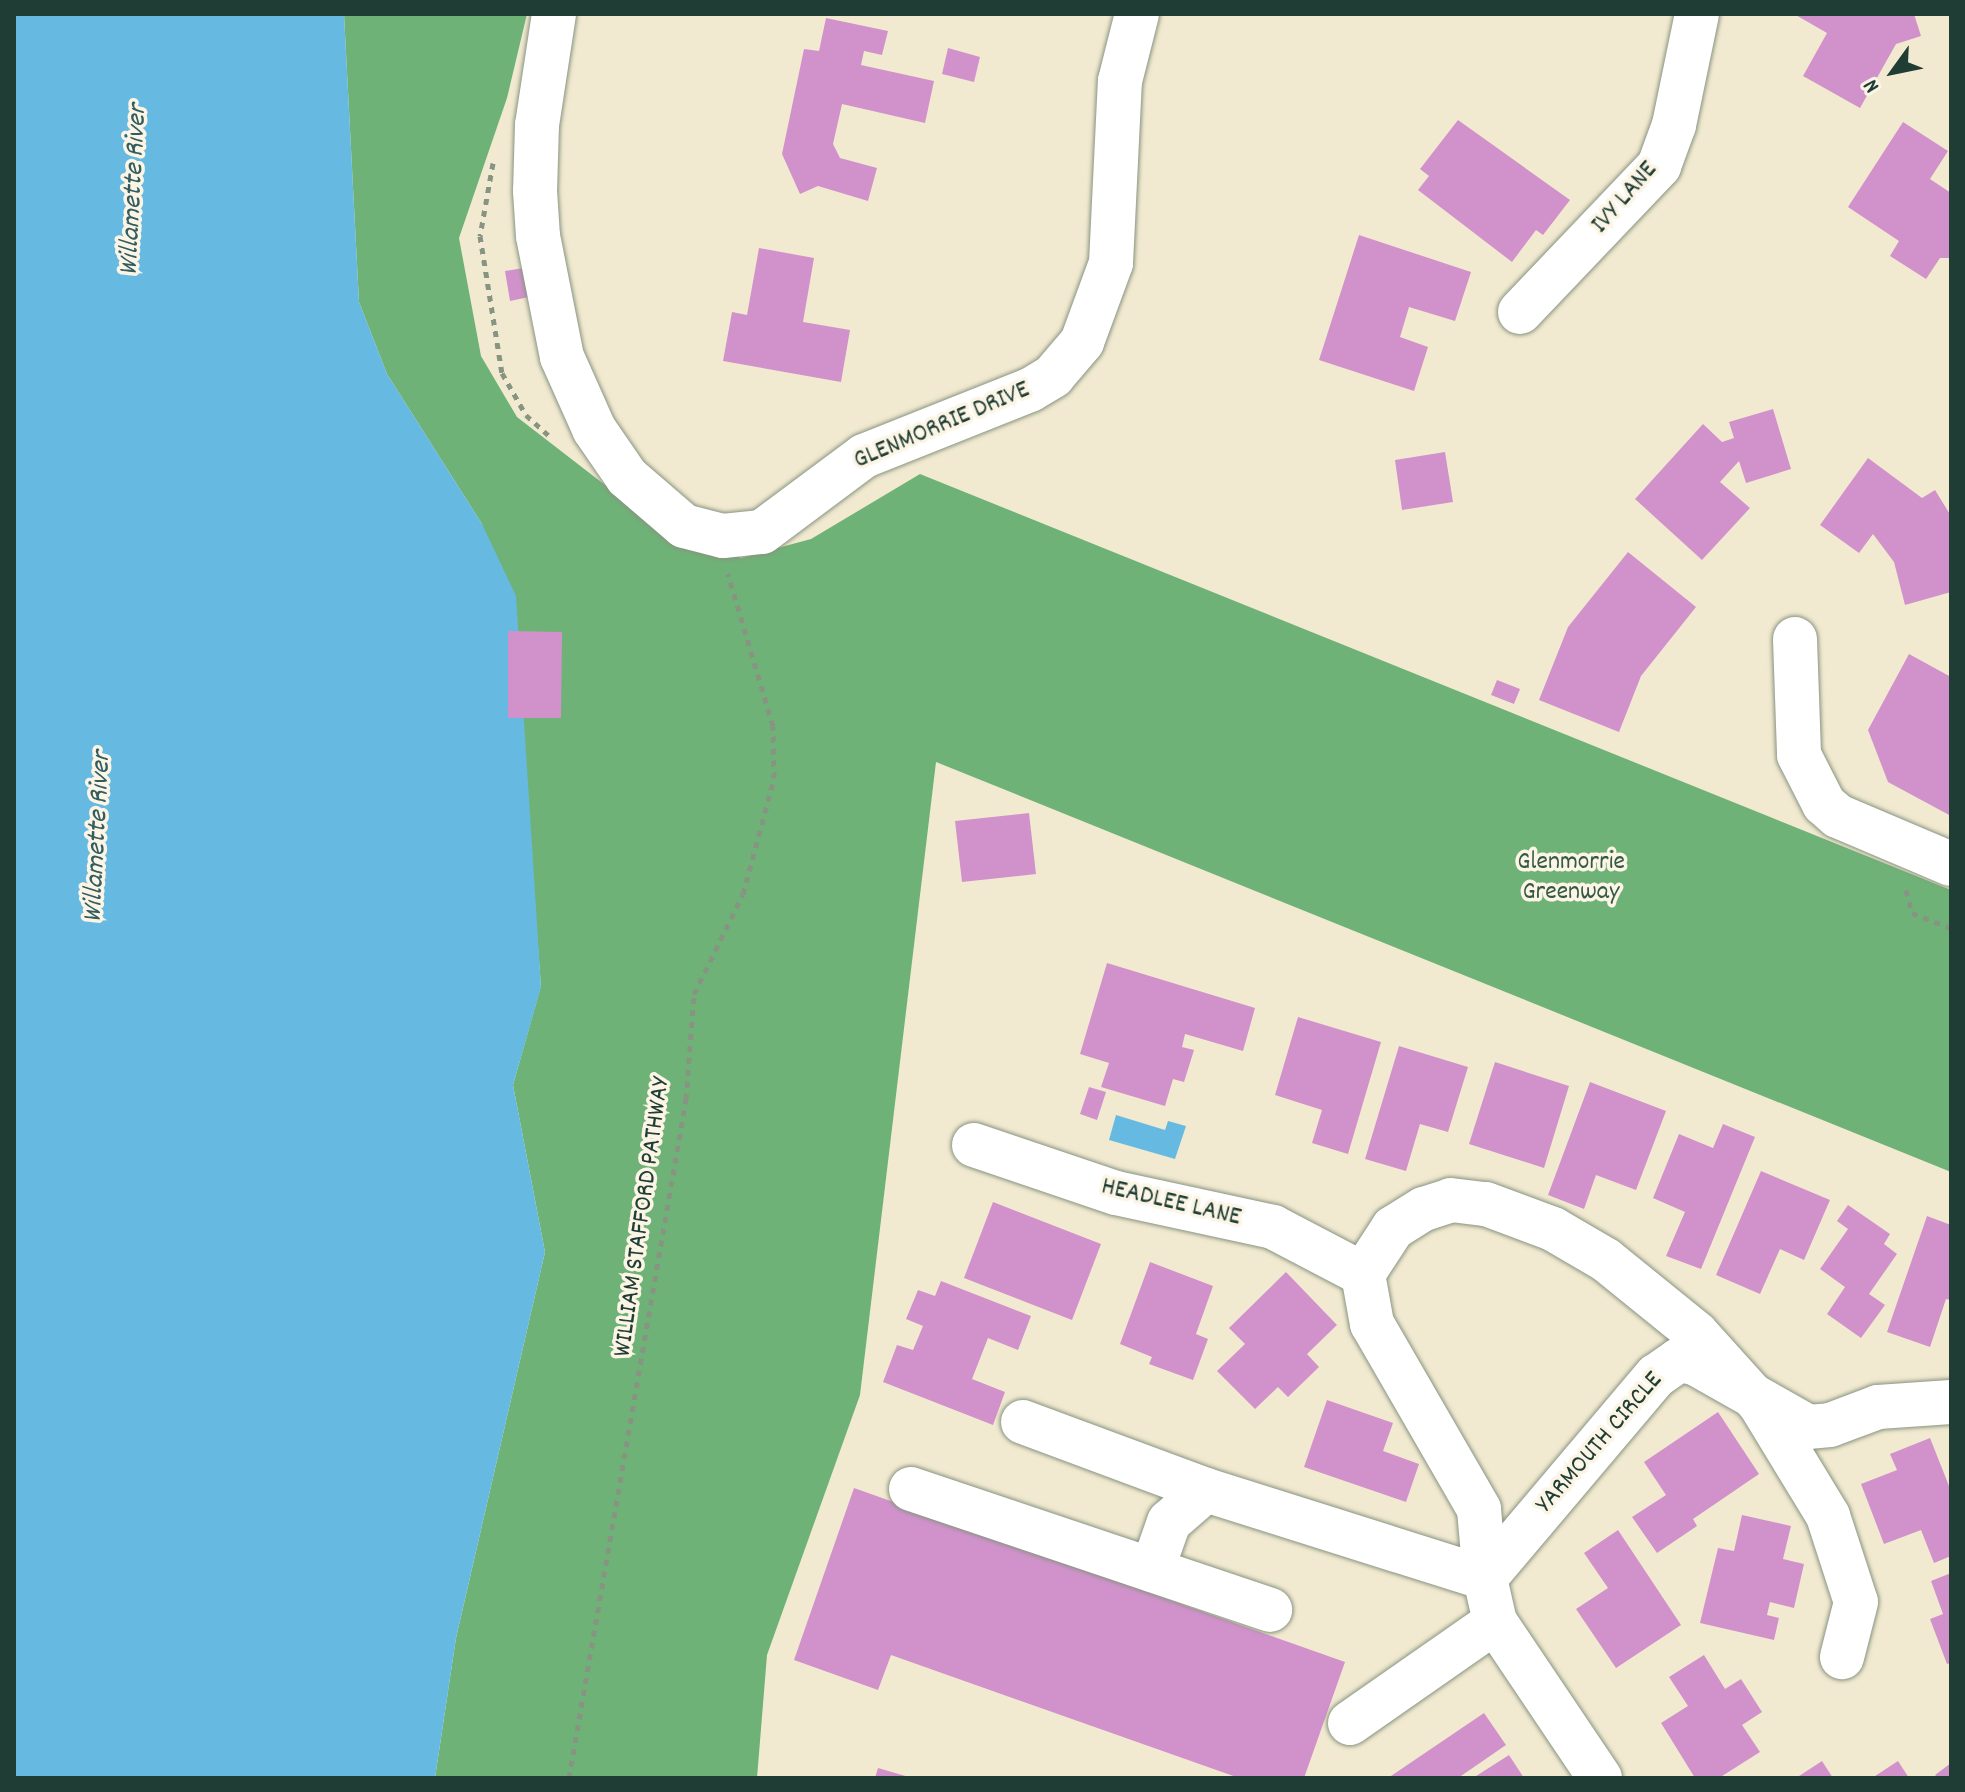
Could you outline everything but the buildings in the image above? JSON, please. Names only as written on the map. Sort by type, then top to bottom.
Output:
[{"type":"street","name":"GLENMORRIE DRIVE","points":[[554,14],[537,125],[535,191],[550,308],[571,382],[594,429],[627,477],[667,515],[703,533],[762,532],[846,466],[989,410],[1053,376],[1082,342],[1104,294],[1111,263],[1120,81],[1137,14]]},
{"type":"street","name":"IVY LANE","points":[[1520,312],[1659,166],[1674,125],[1697,14]]},
{"type":"street","points":[[1795,639],[1799,755],[1824,804],[1838,816],[1951,864]]},
{"type":"street","name":"HEADLEE LANE","points":[[974,1145],[1116,1193],[1273,1227],[1363,1274]]},
{"type":"street","points":[[1600,1778],[1495,1622],[1485,1578],[1479,1509],[1381,1344],[1363,1274],[1393,1228],[1424,1209],[1451,1200],[1486,1204],[1553,1229],[1606,1260],[1696,1333],[1760,1404],[1833,1530],[1856,1602],[1842,1657]]},
{"type":"street","name":"YARMOUTH CIRCLE","points":[[1485,1578],[1665,1366],[1679,1360],[1695,1363],[1760,1404],[1819,1428],[1878,1407],[1951,1402]]},
{"type":"street","points":[[1023,1422],[1206,1490],[1485,1578]]},
{"type":"street","points":[[911,1489],[1270,1610]]},
{"type":"street","points":[[1152,1570],[1169,1522],[1206,1490]]},
{"type":"street","points":[[1350,1723],[1495,1622]]},
{"type":"path","name":"WILLIAM STAFFORD PATHWAY","points":[[569,1778],[686,1099],[694,994],[743,894],[774,778],[773,726],[726,566]]},
{"type":"green space","name":"Glenmorrie Greenway","points":[[344,14],[527,14],[507,98],[459,238],[481,356],[517,417],[627,502],[682,535],[741,558],[811,539],[920,474],[1951,890],[1951,1172],[936,762],[860,1395],[767,1655],[757,1778],[435,1778],[456,1638],[545,1252],[513,1085],[541,986],[530,845],[482,524],[387,374],[359,302]]},
{"type":"water","name":"Willamette River","points":[[14,14],[344,14],[359,302],[387,374],[482,524],[516,596],[541,987],[513,1085],[545,1252],[456,1638],[435,1778],[14,1778]]},
{"type":"water","points":[[1116,1115],[1165,1130],[1168,1121],[1186,1126],[1175,1159],[1109,1140]]}]
